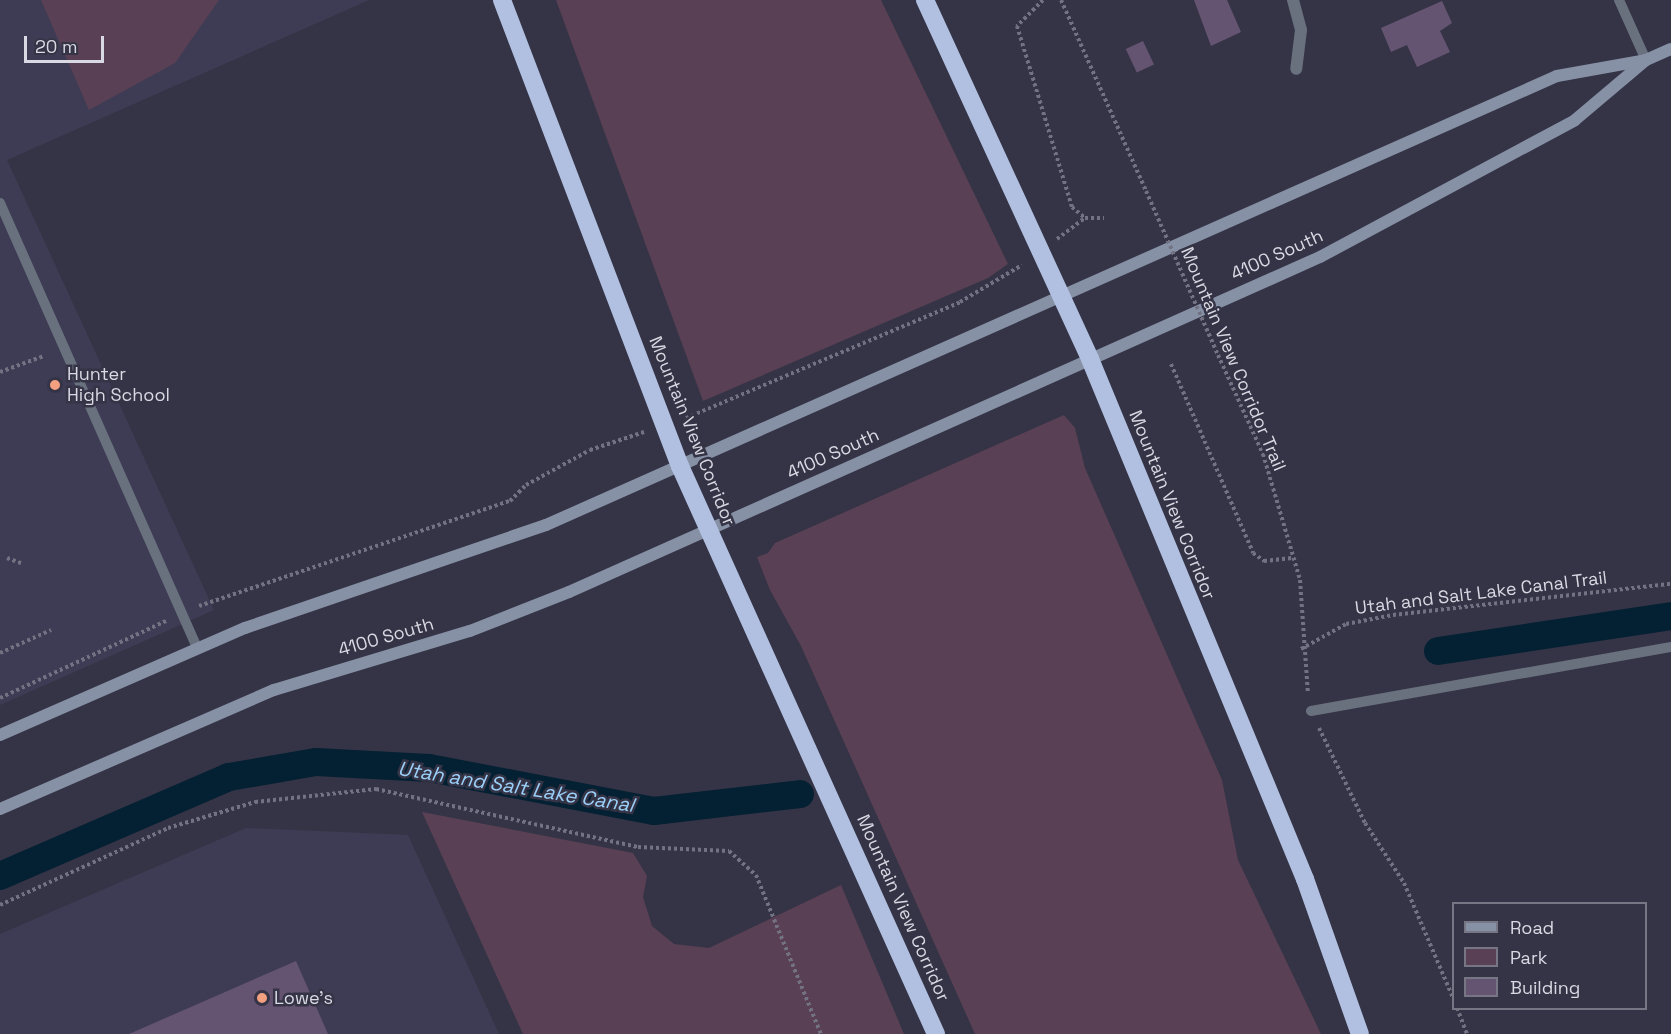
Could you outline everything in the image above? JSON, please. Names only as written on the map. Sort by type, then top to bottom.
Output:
[{"type":"highway","name":"Mountain View Corridor","points":[[502,0],[680,466],[936,1034]]},
{"type":"highway","name":"Mountain View Corridor","points":[[925,0],[1090,359],[1305,879],[1360,1034]]},
{"type":"main road","name":"4100 South","points":[[0,735],[198,647],[455,560],[680,466],[1061,294],[1557,76],[1646,60],[1671,49]]},
{"type":"main road","name":"4100 South","points":[[0,808],[236,705],[490,624],[1320,257],[1507,160],[1575,120],[1646,60]]},
{"type":"street","points":[[1293,0],[1301,30],[1296,69]]},
{"type":"lane","points":[[1619,0],[1646,60]]},
{"type":"lane","points":[[0,203],[198,647]]},
{"type":"lane","points":[[1311,711],[1671,646]]},
{"type":"path","points":[[1043,0],[1017,26],[1072,207],[1083,220],[1104,218]]},
{"type":"path","name":"Mountain View Corridor Trail","points":[[1062,0],[1263,454],[1299,580],[1301,649],[1311,711],[1365,823],[1404,883],[1452,995]]},
{"type":"path","points":[[711,409],[960,302],[1018,268]]},
{"type":"path","points":[[0,372],[44,356]]},
{"type":"path","points":[[1171,364],[1253,553],[1264,561],[1292,558]]},
{"type":"path","points":[[215,599],[510,501],[526,485],[590,450]]},
{"type":"path","points":[[7,558],[21,563]]},
{"type":"path","name":"Utah and Salt Lake Canal Trail","points":[[1301,649],[1346,624],[1393,615],[1671,584]]},
{"type":"path","points":[[0,698],[158,625]]},
{"type":"path","points":[[0,653],[51,630]]},
{"type":"path","points":[[0,905],[168,828],[255,802],[376,789],[638,847],[729,851],[756,875],[821,1034]]},
{"type":"path","points":[[1458,1010],[1467,1034]]},
{"type":"shaded area","name":"Hunter High School","points":[[0,0],[369,0],[7,160],[214,610],[0,705]]},
{"type":"shaded area","points":[[246,828],[408,835],[499,1034],[0,1034],[0,934]]},
{"type":"green space","points":[[41,0],[219,0],[175,63],[89,110]]},
{"type":"green space","points":[[556,0],[881,0],[1008,264],[988,278],[703,401]]},
{"type":"green space","points":[[1064,415],[1075,428],[1085,468],[1222,780],[1238,860],[1321,1034],[975,1034],[801,646],[770,590],[757,557],[768,553],[775,543]]},
{"type":"green space","points":[[422,812],[633,853],[647,876],[643,897],[652,926],[674,944],[709,948],[841,885],[904,1034],[523,1034]]},
{"type":"building","points":[[1194,0],[1227,0],[1241,32],[1211,46]]},
{"type":"building","points":[[1442,1],[1452,23],[1440,31],[1450,52],[1417,67],[1407,45],[1391,52],[1381,28]]},
{"type":"building","points":[[1143,41],[1154,65],[1137,73],[1126,49]]},
{"type":"building","name":"Lowe's","points":[[296,961],[328,1034],[129,1034]]},
{"type":"waterway","name":"Utah and Salt Lake Canal","points":[[1438,651],[1671,616]]},
{"type":"waterway","name":"Utah and Salt Lake Canal","points":[[0,876],[229,777],[316,762],[429,768],[654,811],[800,794]]},
{"type":"place","name":"Hunter High School","points":[[55,385]]},
{"type":"place","name":"Lowe's","points":[[262,998]]}]
